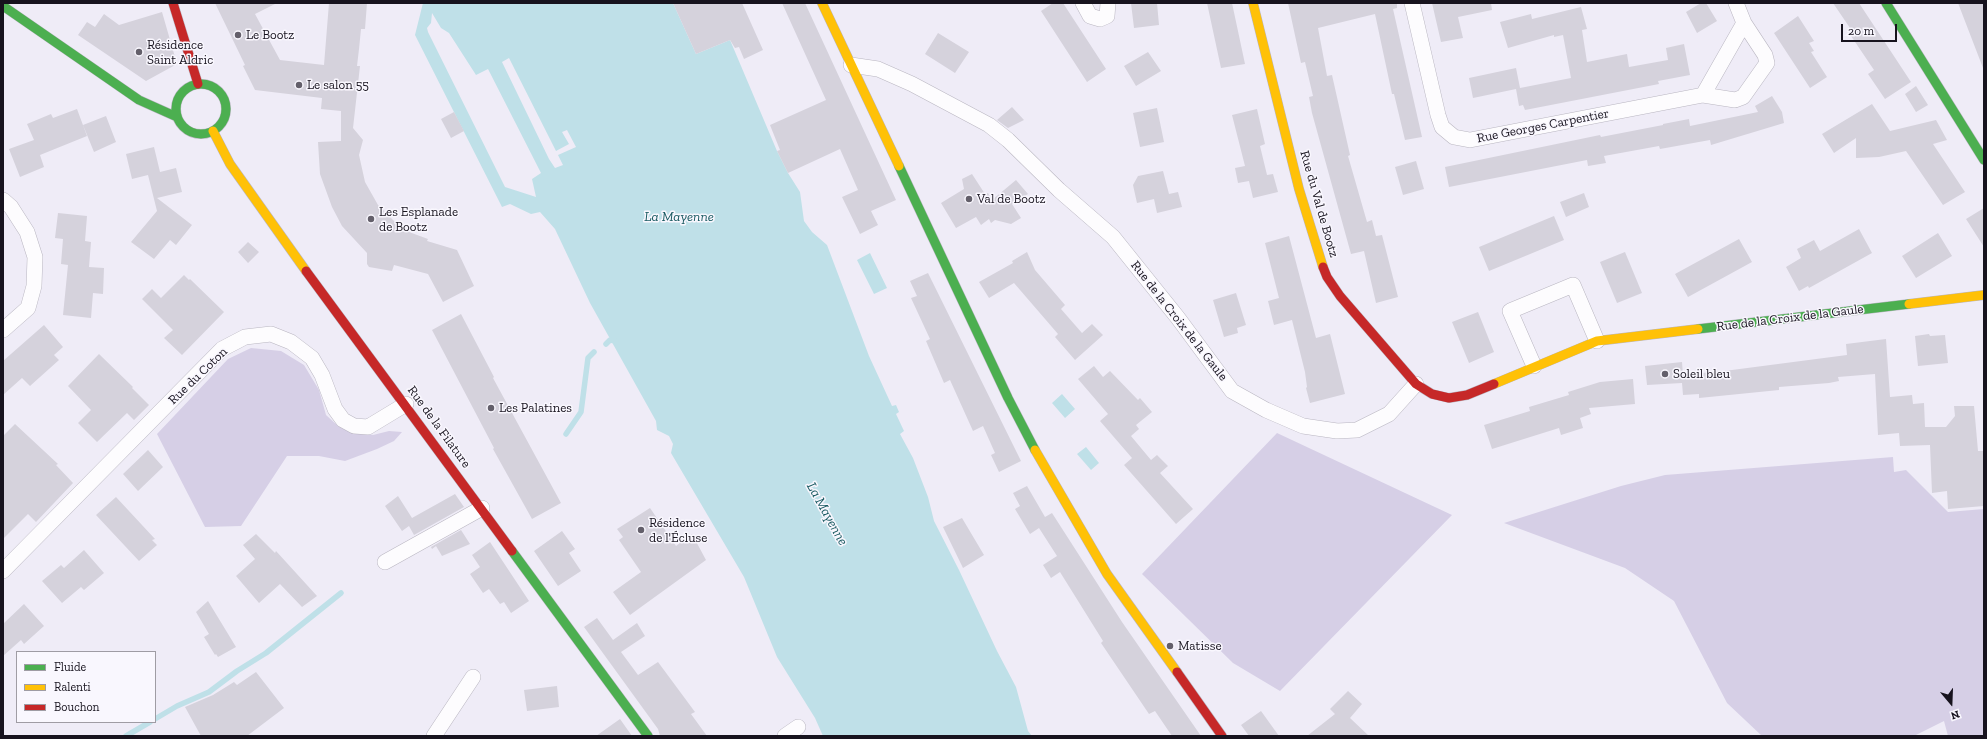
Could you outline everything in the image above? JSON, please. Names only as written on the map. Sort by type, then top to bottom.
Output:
[{"type":"street","points":[[173,3],[198,84]]},
{"type":"street","points":[[822,3],[1008,398],[1047,472],[1107,574],[1222,736]]},
{"type":"street","points":[[1083,3],[1090,16],[1100,19],[1107,16],[1108,3]]},
{"type":"street","name":"Rue du Val de Bootz","points":[[1253,3],[1299,189],[1316,247],[1327,277],[1340,296],[1416,384]]},
{"type":"street","name":"Rue Georges Carpentier","points":[[1412,3],[1438,115],[1442,126],[1454,137],[1470,140],[1703,95],[1736,100],[1743,97],[1767,63],[1765,55],[1744,23],[1736,3]]},
{"type":"street","points":[[1886,3],[1984,160]]},
{"type":"street","points":[[3,6],[139,100],[177,117],[188,130],[204,134],[220,126],[224,119],[226,110],[225,102],[221,94],[215,88],[198,84],[185,90],[180,96],[176,109],[177,117]]},
{"type":"street","points":[[1703,95],[1744,23]]},
{"type":"street","name":"Rue de la Croix de la Gaule","points":[[851,65],[878,68],[990,125],[1059,190],[1113,237],[1178,318],[1232,391],[1266,410],[1303,426],[1337,432],[1357,430],[1389,414],[1416,384],[1432,394],[1450,398],[1467,395],[1597,341],[1984,295]]},
{"type":"street","name":"Rue de la Filature","points":[[212,131],[230,164],[301,264],[406,404],[648,736]]},
{"type":"street","points":[[3,200],[11,207],[27,232],[35,257],[34,286],[28,308],[3,330]]},
{"type":"street","points":[[1534,366],[1510,311],[1573,285],[1597,341]]},
{"type":"street","name":"Rue du Coton","points":[[3,571],[222,349],[245,337],[271,334],[291,342],[312,358],[322,375],[335,409],[343,420],[354,426],[368,427],[406,404]]},
{"type":"street","points":[[385,562],[482,508]]},
{"type":"street","points":[[434,736],[473,677]]},
{"type":"street","points":[[785,736],[798,727]]},
{"type":"shaded area","points":[[251,348],[281,351],[304,365],[319,390],[326,415],[338,426],[373,435],[389,431],[402,432],[394,441],[345,461],[319,456],[287,456],[241,526],[205,527],[157,434],[228,359]]},
{"type":"shaded area","points":[[1277,433],[1452,515],[1280,691],[1233,663],[1142,574]]},
{"type":"shaded area","points":[[1893,457],[1894,472],[1906,470],[1948,512],[1984,509],[1984,736],[1948,736],[1944,721],[1914,736],[1762,736],[1727,703],[1674,601],[1625,568],[1504,523],[1621,486],[1665,475]]},
{"type":"water","name":"La Mayenne","points":[[423,3],[673,3],[696,54],[730,40],[777,151],[800,192],[804,221],[812,232],[827,245],[869,356],[892,406],[896,405],[899,412],[896,414],[904,431],[900,434],[913,458],[928,497],[934,521],[1016,687],[1028,731],[1032,736],[823,736],[815,718],[777,657],[744,577],[671,453],[673,444],[669,436],[657,430],[656,421],[590,303],[555,229],[540,212],[531,214],[510,204],[502,207],[415,35]],"holes":[[[432,13],[441,28],[449,33],[476,75],[488,69],[541,173],[532,179],[536,197],[505,187],[428,32],[427,28],[431,23]],[[509,58],[556,151],[569,144],[562,132],[567,130],[576,147],[558,155],[563,165],[555,168],[549,159],[502,62]]]},
{"type":"water","points":[[870,253],[887,288],[874,294],[857,260]]},
{"type":"water","points":[[1062,394],[1075,409],[1065,418],[1052,403]]},
{"type":"water","points":[[1086,447],[1099,463],[1091,470],[1077,454]]},
{"type":"building","points":[[215,3],[277,3],[255,14],[280,60],[324,65],[329,3],[367,3],[365,29],[361,29],[357,66],[360,66],[353,128],[363,140],[359,155],[365,182],[378,205],[397,224],[409,232],[428,239],[427,241],[457,250],[474,286],[443,302],[428,274],[394,265],[392,271],[369,267],[367,264],[367,253],[342,226],[332,207],[320,174],[318,142],[341,141],[341,111],[321,109],[322,98],[255,90],[243,66],[245,65]]},
{"type":"building","points":[[673,3],[742,3],[763,50],[744,59],[739,47],[735,48],[730,40],[696,54]]},
{"type":"building","points":[[782,3],[805,3],[896,200],[871,211],[878,225],[860,234],[842,197],[858,190],[840,149],[788,173],[777,151],[780,150],[770,125],[826,100]]},
{"type":"building","points":[[1053,3],[1063,3],[1106,69],[1087,82],[1041,11]]},
{"type":"building","points":[[1131,3],[1157,3],[1159,25],[1134,28]]},
{"type":"building","points":[[1207,3],[1232,3],[1245,64],[1221,68]]},
{"type":"building","points":[[1288,3],[1397,3],[1397,8],[1393,9],[1422,137],[1405,140],[1394,94],[1392,94],[1375,14],[1318,28],[1327,76],[1332,75],[1350,155],[1348,156],[1367,222],[1372,220],[1376,236],[1382,235],[1398,297],[1376,303],[1364,251],[1351,254],[1312,113],[1309,97],[1313,96],[1305,62],[1301,63]]},
{"type":"building","points":[[1432,3],[1491,3],[1492,10],[1458,17],[1463,38],[1441,42]]},
{"type":"building","points":[[1701,3],[1706,3],[1717,21],[1697,33],[1686,12]]},
{"type":"building","points":[[1833,3],[1859,3],[1911,82],[1885,99],[1868,74],[1874,70],[1847,30],[1850,28]]},
{"type":"building","points":[[1958,3],[1984,3],[1984,68],[1983,68]]},
{"type":"building","points":[[1581,7],[1587,29],[1582,30],[1587,62],[1627,54],[1629,67],[1668,60],[1666,48],[1684,44],[1690,75],[1658,81],[1659,84],[1525,110],[1523,105],[1519,106],[1516,89],[1473,98],[1469,78],[1516,68],[1520,88],[1571,78],[1563,35],[1554,37],[1554,35],[1508,48],[1500,22],[1531,14],[1532,19]]},
{"type":"building","name":"Résidence Saint Aldric","points":[[162,12],[177,64],[146,81],[78,35],[87,22],[95,27],[104,14],[119,25]]},
{"type":"building","points":[[1798,16],[1814,41],[1809,43],[1814,51],[1811,52],[1827,77],[1810,88],[1774,33]]},
{"type":"building","points":[[938,33],[969,52],[955,73],[925,54]]},
{"type":"building","points":[[1148,52],[1161,71],[1136,86],[1124,66]]},
{"type":"building","points":[[1916,86],[1928,105],[1916,112],[1905,94]]},
{"type":"building","points":[[1772,96],[1782,112],[1784,123],[1711,145],[1710,140],[1660,149],[1659,146],[1604,156],[1606,163],[1588,166],[1587,160],[1449,187],[1445,167],[1600,135],[1601,137],[1689,119],[1690,126],[1758,112],[1755,106]]},
{"type":"building","points":[[1872,104],[1890,131],[1936,120],[1947,140],[1933,144],[1965,192],[1943,205],[1906,151],[1879,157],[1856,158],[1856,138],[1834,153],[1822,134]]},
{"type":"building","points":[[1012,107],[1024,120],[1008,128],[997,120]]},
{"type":"building","points":[[1157,108],[1164,142],[1140,147],[1133,113]]},
{"type":"building","points":[[77,109],[87,136],[40,155],[44,167],[20,177],[9,149],[34,140],[27,124],[51,114],[53,118]]},
{"type":"building","points":[[1257,109],[1265,144],[1260,146],[1267,175],[1273,174],[1278,192],[1253,198],[1249,181],[1238,183],[1235,168],[1245,166],[1232,115]]},
{"type":"building","points":[[454,112],[464,131],[451,138],[441,119]]},
{"type":"building","points":[[106,116],[116,142],[94,152],[83,125]]},
{"type":"building","points":[[154,147],[160,172],[176,168],[182,192],[157,198],[192,225],[176,245],[170,240],[154,259],[131,242],[157,211],[148,175],[132,179],[126,154]]},
{"type":"building","points":[[1416,161],[1424,189],[1403,195],[1395,167]]},
{"type":"building","points":[[1163,171],[1169,194],[1178,192],[1182,207],[1157,213],[1154,199],[1137,203],[1133,185],[1138,176]]},
{"type":"building","name":"Val de Bootz","points":[[972,174],[985,194],[988,193],[992,200],[1016,180],[1028,194],[1012,204],[1021,218],[1011,224],[995,220],[991,223],[989,219],[981,225],[976,217],[956,228],[941,203],[964,189],[962,179]]},
{"type":"building","points":[[1584,193],[1589,207],[1566,217],[1560,202]]},
{"type":"building","points":[[1984,208],[1984,247],[1966,219]]},
{"type":"building","points":[[58,213],[87,216],[85,241],[91,242],[89,267],[104,268],[103,294],[93,293],[91,318],[63,315],[68,265],[61,264],[63,239],[55,238]]},
{"type":"building","points":[[1554,216],[1564,240],[1489,271],[1479,247]]},
{"type":"building","points":[[1859,229],[1872,253],[1809,288],[1808,286],[1799,291],[1786,267],[1801,258],[1797,249],[1814,240],[1820,251]]},
{"type":"building","points":[[1938,233],[1952,256],[1916,278],[1902,256]]},
{"type":"building","points":[[1289,236],[1316,338],[1330,334],[1345,394],[1310,403],[1306,388],[1305,372],[1292,320],[1274,325],[1268,301],[1279,298],[1265,243]]},
{"type":"building","points":[[1739,239],[1752,262],[1688,297],[1675,274]]},
{"type":"building","points":[[248,242],[259,252],[248,263],[238,252]]},
{"type":"building","points":[[1027,252],[1035,270],[1065,305],[1061,309],[1082,333],[1092,324],[1103,335],[1075,360],[1055,337],[1058,334],[1014,283],[989,298],[979,282],[1013,263],[1012,261]]},
{"type":"building","points":[[1625,252],[1642,293],[1617,303],[1600,262]]},
{"type":"building","points":[[928,273],[1021,461],[999,472],[991,455],[995,453],[983,426],[973,431],[950,380],[944,383],[926,341],[930,339],[911,298],[917,296],[910,281]]},
{"type":"building","points":[[184,275],[224,312],[182,355],[164,338],[173,330],[142,299],[152,289],[161,298]]},
{"type":"building","points":[[1236,293],[1246,325],[1237,328],[1238,333],[1224,337],[1213,300]]},
{"type":"building","points":[[1478,312],[1494,352],[1469,363],[1452,322]]},
{"type":"building","name":"Les Palatines","points":[[461,314],[494,377],[493,378],[561,503],[532,519],[493,449],[494,448],[432,330]]},
{"type":"building","points":[[44,325],[63,347],[54,355],[59,360],[30,386],[22,378],[3,395],[3,361]]},
{"type":"building","points":[[1929,334],[1930,336],[1945,335],[1948,363],[1918,366],[1915,336]]},
{"type":"building","points":[[1886,339],[1890,397],[1912,395],[1913,404],[1924,403],[1925,427],[1946,427],[1955,416],[1954,406],[1974,406],[1978,451],[1984,451],[1984,506],[1948,509],[1947,491],[1932,493],[1930,445],[1900,446],[1899,433],[1878,435],[1875,374],[1838,377],[1839,381],[1779,387],[1779,390],[1699,398],[1699,394],[1683,395],[1682,383],[1647,385],[1645,366],[1682,362],[1683,375],[1732,370],[1847,355],[1846,344]]},
{"type":"building","points":[[99,354],[149,405],[134,420],[127,413],[97,442],[78,423],[91,410],[68,386]]},
{"type":"building","points":[[1094,366],[1103,377],[1110,371],[1138,400],[1140,398],[1152,412],[1136,425],[1139,429],[1131,436],[1151,460],[1157,455],[1168,466],[1160,473],[1193,509],[1176,524],[1124,465],[1132,458],[1100,421],[1108,414],[1078,379]]},
{"type":"building","points":[[1633,379],[1635,404],[1589,408],[1591,414],[1580,418],[1583,428],[1561,435],[1559,428],[1492,449],[1484,425],[1530,411],[1529,407],[1569,395],[1568,392],[1600,382]]},
{"type":"building","points":[[15,424],[58,464],[56,465],[73,483],[36,522],[28,514],[3,539],[3,436]]},
{"type":"building","points":[[148,450],[163,467],[138,491],[123,474]]},
{"type":"building","points":[[1027,486],[1045,517],[1052,513],[1122,622],[1201,736],[1172,736],[1155,711],[1149,714],[1101,643],[1103,641],[1060,572],[1051,578],[1043,565],[1057,556],[1039,528],[1030,534],[1015,509],[1020,506],[1013,493]]},
{"type":"building","points":[[455,494],[464,507],[414,535],[409,526],[402,531],[385,506],[398,496],[412,518]]},
{"type":"building","points":[[116,497],[155,539],[152,540],[157,545],[139,561],[96,515]]},
{"type":"building","points":[[650,508],[676,546],[692,534],[706,560],[630,615],[613,592],[641,572],[619,540],[623,537],[617,529]]},
{"type":"building","points":[[962,518],[984,555],[963,568],[943,527]]},
{"type":"building","points":[[461,530],[470,544],[442,556],[436,546],[432,549],[431,547]]},
{"type":"building","points":[[562,531],[575,549],[569,553],[581,571],[558,586],[534,551]]},
{"type":"building","points":[[256,534],[275,553],[276,551],[317,596],[302,607],[280,584],[259,603],[236,576],[255,559],[243,545]]},
{"type":"building","points":[[490,542],[529,601],[511,613],[504,602],[500,604],[489,589],[483,593],[470,574],[480,567],[472,555]]},
{"type":"building","points":[[84,550],[104,573],[84,590],[81,587],[62,603],[42,581],[61,565],[64,568]]},
{"type":"building","points":[[208,601],[236,647],[218,657],[216,654],[215,655],[204,637],[209,634],[196,612]]},
{"type":"building","points":[[24,604],[44,626],[24,644],[21,640],[3,656],[3,624]]},
{"type":"building","points":[[597,618],[613,640],[637,623],[645,636],[621,652],[638,675],[658,662],[695,712],[691,714],[707,736],[660,736],[658,729],[584,627]]},
{"type":"building","points":[[256,672],[284,708],[247,736],[201,736],[185,707],[213,695],[234,682],[237,685]]},
{"type":"building","points":[[557,686],[559,707],[527,711],[524,690]]},
{"type":"building","points":[[1348,691],[1362,704],[1350,718],[1369,736],[1307,736],[1335,714],[1330,709]]},
{"type":"building","points":[[1261,711],[1279,736],[1249,736],[1241,725]]},
{"type":"building","points":[[620,719],[632,736],[596,736]]},
{"type":"waterway","points":[[606,344],[610,340],[616,341]]},
{"type":"waterway","points":[[566,434],[581,412],[588,358],[594,352]]},
{"type":"waterway","points":[[156,718],[177,706],[209,692],[237,671],[266,653],[341,593]]},
{"type":"waterway","points":[[126,736],[148,723]]},
{"type":"traffic: fast","points":[[1886,3],[1984,160]]},
{"type":"traffic: fast","points":[[3,6],[139,100],[177,117]]},
{"type":"traffic: fast","points":[[201,84],[210,86],[219,91],[224,100],[226,109],[224,118],[219,127],[210,132],[201,134],[192,132],[183,127],[178,118],[176,109],[178,100],[183,91],[192,86],[201,84]]},
{"type":"traffic: fast","points":[[899,166],[1008,398],[1035,450]]},
{"type":"traffic: fast","points":[[1698,329],[1909,304]]},
{"type":"traffic: fast","points":[[512,551],[648,736]]},
{"type":"traffic: slow","points":[[822,3],[899,166]]},
{"type":"traffic: slow","points":[[1253,3],[1299,189],[1323,267]]},
{"type":"traffic: slow","points":[[213,131],[230,164],[306,271]]},
{"type":"traffic: slow","points":[[1909,304],[1984,295]]},
{"type":"traffic: slow","points":[[1494,384],[1597,341],[1698,329]]},
{"type":"traffic: slow","points":[[1035,450],[1107,574],[1177,672]]},
{"type":"traffic: jam","points":[[173,3],[198,84]]},
{"type":"traffic: jam","points":[[1323,267],[1327,277],[1340,296],[1416,384],[1432,394],[1449,398],[1467,395],[1494,384]]},
{"type":"traffic: jam","points":[[306,271],[512,551]]},
{"type":"traffic: jam","points":[[1177,672],[1222,736]]},
{"type":"place","name":"Le Bootz","points":[[238,35]]},
{"type":"place","name":"Résidence Saint Aldric","points":[[139,52]]},
{"type":"place","name":"Le salon 55","points":[[299,85]]},
{"type":"place","name":"Val de Bootz","points":[[969,199]]},
{"type":"place","name":"Les Esplanade de Bootz","points":[[371,219]]},
{"type":"place","name":"Soleil bleu","points":[[1665,374]]},
{"type":"place","name":"Les Palatines","points":[[491,408]]},
{"type":"place","name":"Résidence de l'Écluse","points":[[641,530]]},
{"type":"place","name":"Matisse","points":[[1170,646]]}]
